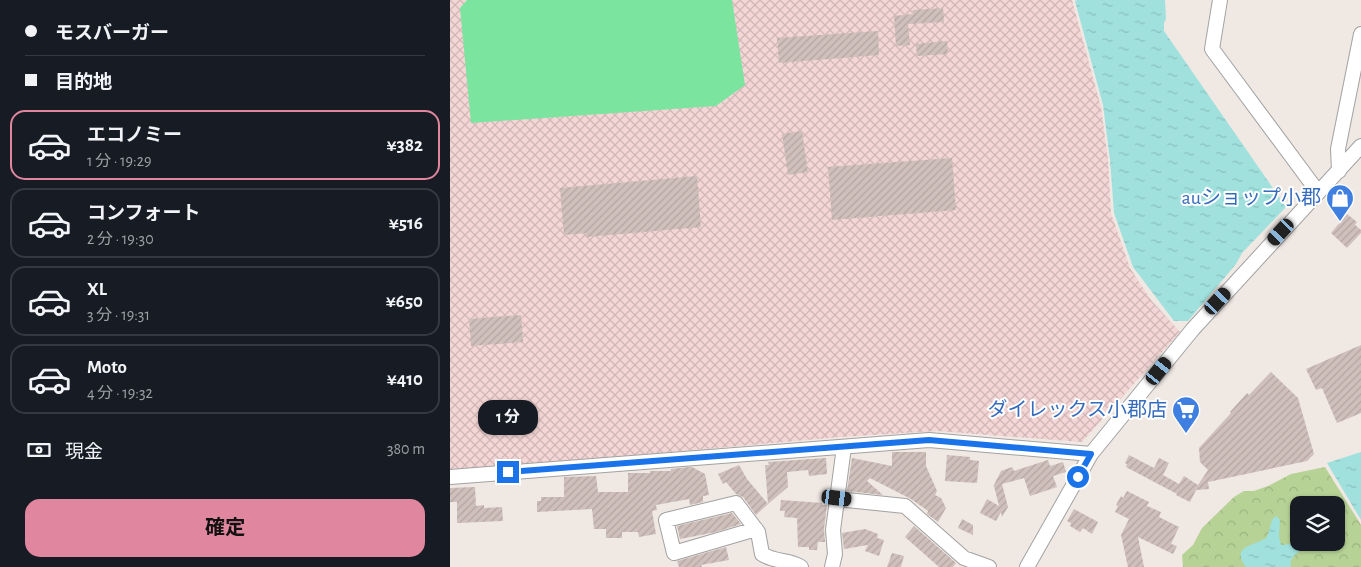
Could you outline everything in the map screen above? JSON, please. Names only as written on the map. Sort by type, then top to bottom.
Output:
[{"type":"street","points":[[1220,0],[1212,49],[1318,192]]},
{"type":"street","points":[[1339,171],[1338,149],[1361,34]]},
{"type":"street","points":[[1027,567],[1091,454],[1193,329],[1361,146]]},
{"type":"street","points":[[450,477],[929,440],[1091,454]]},
{"type":"street","points":[[832,567],[835,554],[833,530],[844,447]]},
{"type":"street","points":[[837,498],[905,506],[964,558],[989,567]]},
{"type":"street","points":[[756,529],[674,553],[666,520],[736,503],[756,529],[758,532],[762,554],[771,560],[794,563],[801,567]]},
{"type":"shaded area","points":[[450,0],[1072,0],[1101,107],[1108,160],[1111,213],[1130,268],[1151,300],[1180,332],[1082,442],[937,431],[840,437],[450,472]]},
{"type":"green space","points":[[467,0],[732,0],[745,85],[716,106],[471,123],[460,8]]},
{"type":"green space","points":[[1325,467],[1343,496],[1290,496],[1290,551],[1345,551],[1345,499],[1361,525],[1361,567],[1183,567],[1182,555],[1193,545],[1202,528],[1234,497],[1244,491],[1254,491],[1291,474]]},
{"type":"water","points":[[1165,0],[1166,19],[1164,31],[1286,207],[1242,253],[1236,264],[1188,321],[1174,321],[1133,267],[1114,213],[1103,105],[1075,1]]},
{"type":"water","points":[[1361,452],[1361,520],[1327,463]]},
{"type":"water","points":[[1276,516],[1280,520],[1279,536],[1281,545],[1290,544],[1290,551],[1300,551],[1292,559],[1291,567],[1246,567],[1242,560],[1242,551],[1266,538],[1272,521]]},
{"type":"building","points":[[943,8],[944,22],[908,24],[910,45],[896,46],[894,16],[913,14],[913,10]]},
{"type":"building","points":[[878,31],[879,55],[779,63],[777,38]]},
{"type":"building","points":[[947,41],[948,54],[917,56],[916,44]]},
{"type":"building","points":[[802,131],[808,172],[788,175],[782,134]]},
{"type":"building","points":[[952,158],[956,210],[832,220],[828,167]]},
{"type":"building","points":[[697,176],[701,227],[587,237],[587,233],[564,235],[560,188]]},
{"type":"building","points":[[1347,214],[1357,222],[1355,225],[1361,230],[1361,233],[1347,248],[1331,233]]},
{"type":"building","points":[[521,315],[523,342],[471,346],[469,319]]},
{"type":"building","points":[[1361,345],[1361,413],[1337,423],[1322,388],[1316,390],[1306,369]]},
{"type":"building","points":[[1271,372],[1298,398],[1314,454],[1307,461],[1208,482],[1209,489],[1196,490],[1190,502],[1126,467],[1127,464],[1125,463],[1129,455],[1154,468],[1159,458],[1169,463],[1163,475],[1179,484],[1184,476],[1198,485],[1208,470],[1200,462],[1199,448],[1247,393],[1249,395]]},
{"type":"building","points":[[892,452],[926,452],[926,466],[937,491],[935,495],[941,498],[946,508],[938,522],[927,514],[928,511],[911,499],[870,478],[867,481],[883,495],[847,491],[852,458],[892,466]]},
{"type":"building","points":[[947,455],[970,457],[970,460],[979,461],[977,483],[945,481]]},
{"type":"building","points":[[826,458],[827,474],[809,476],[808,470],[787,472],[788,487],[768,504],[765,465],[769,465],[768,462]]},
{"type":"building","points":[[1048,460],[1050,466],[1063,462],[1066,472],[1053,476],[1057,487],[1030,496],[1024,478],[1002,484],[1008,507],[1002,517],[1001,512],[996,521],[980,513],[987,499],[999,506],[993,487],[1001,471],[1012,467],[1014,471]]},
{"type":"building","points":[[739,465],[747,479],[768,504],[756,515],[743,497],[736,494],[726,482],[723,484],[718,474]]},
{"type":"building","points":[[692,467],[705,474],[709,495],[703,496],[703,502],[690,505],[689,499],[656,505],[657,510],[652,511],[656,534],[639,537],[638,532],[622,532],[622,538],[606,538],[606,529],[594,529],[592,509],[537,512],[537,501],[541,501],[541,497],[564,497],[564,477],[596,476],[598,492],[628,492],[628,473],[650,473],[650,471],[671,471],[671,469]]},
{"type":"building","points":[[475,487],[476,506],[484,505],[484,508],[502,507],[503,521],[457,523],[457,502],[450,502],[450,488]]},
{"type":"building","points":[[1127,491],[1149,502],[1147,506],[1161,512],[1159,517],[1179,527],[1171,544],[1177,546],[1173,554],[1138,537],[1144,567],[1128,567],[1121,535],[1129,519],[1115,512],[1118,506],[1116,505],[1121,496],[1123,498]]},
{"type":"building","points":[[781,500],[827,505],[824,529],[825,542],[818,542],[817,550],[809,550],[809,547],[798,547],[797,518],[784,517],[785,511],[780,511]]},
{"type":"building","points":[[1074,509],[1098,522],[1092,534],[1083,528],[1080,532],[1070,526],[1071,523],[1067,521]]},
{"type":"building","points":[[732,513],[741,524],[716,532],[680,539],[677,526]]},
{"type":"building","points":[[962,519],[973,525],[973,535],[958,528]]},
{"type":"building","points":[[914,526],[956,563],[953,567],[939,567],[905,537]]},
{"type":"building","points":[[865,529],[878,534],[877,538],[884,540],[879,556],[865,551],[868,545],[844,549],[842,533]]},
{"type":"building","points":[[726,547],[729,560],[701,565],[702,567],[679,567],[677,561]]},
{"type":"building","points":[[892,553],[904,556],[901,567],[887,567]]},
{"type":"place","name":"auショップ小郡","points":[[1340,222]]},
{"type":"place","name":"ダイレックス小郡店","points":[[1186,434]]},
{"type":"route","points":[[508,472],[929,440],[1091,454],[1078,477]]}]
